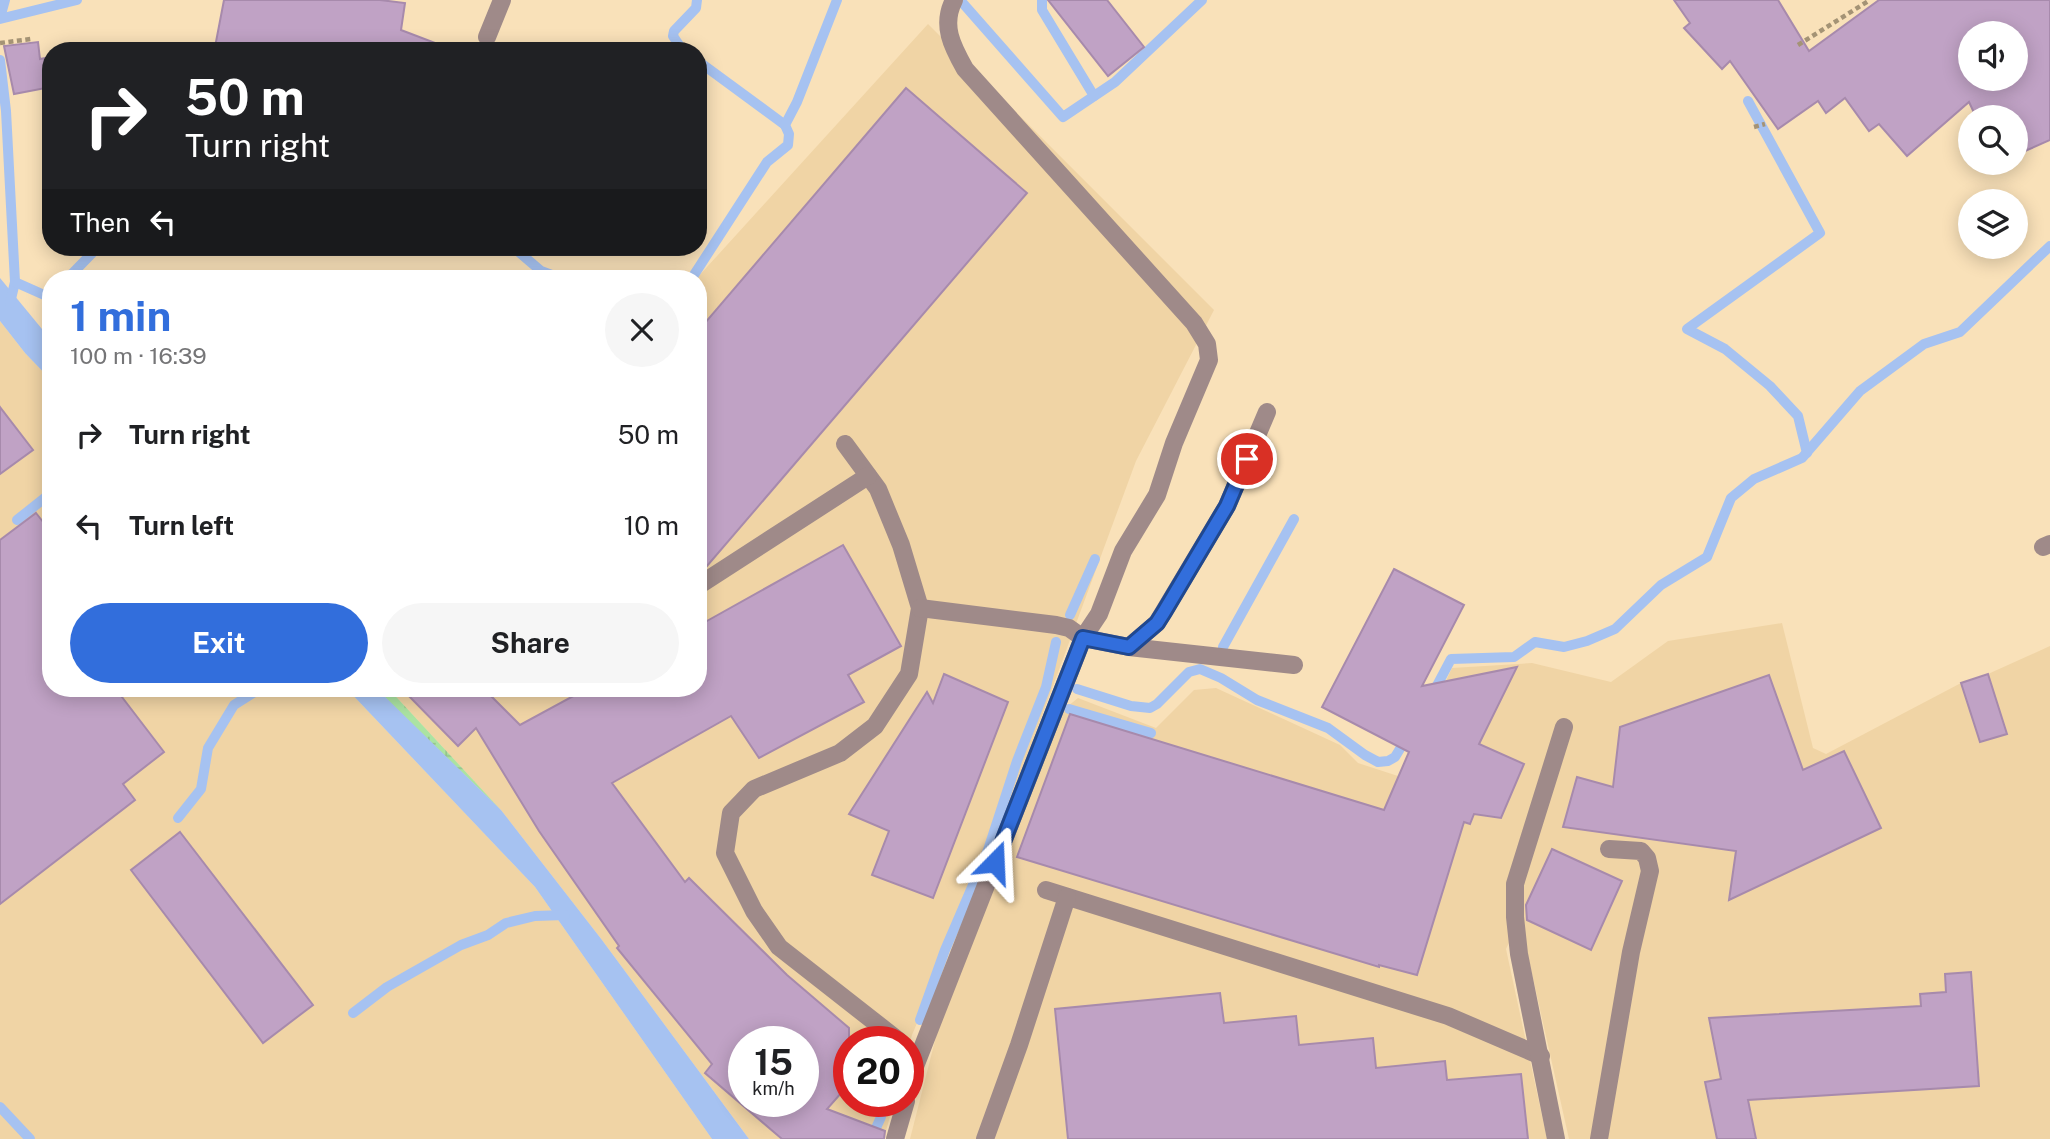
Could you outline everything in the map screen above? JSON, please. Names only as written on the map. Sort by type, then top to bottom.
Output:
[{"type":"street","points":[[487,37],[502,0]]},
{"type":"street","points":[[924,1026],[1070,631],[1100,614],[1124,551],[1157,495],[1174,443],[1209,360],[1207,344],[1194,323],[965,69],[951,45],[947,19],[953,2]]},
{"type":"street","points":[[1129,647],[1157,623],[1227,506],[1267,412]]},
{"type":"street","points":[[845,444],[878,489],[901,545],[920,608],[909,674],[875,726],[841,753],[754,789],[732,814],[725,853],[754,911],[779,947],[880,1026]]},
{"type":"street","points":[[707,580],[868,476]]},
{"type":"street","points":[[920,608],[1070,631],[1129,647],[1294,665]]},
{"type":"street","points":[[1556,1139],[1520,954],[1515,917],[1515,884],[1564,727]]},
{"type":"street","points":[[1600,1139],[1632,952],[1650,871],[1647,858],[1641,851],[1609,849]]},
{"type":"street","points":[[1046,890],[1448,1016],[1541,1056]]},
{"type":"street","points":[[985,1139],[1067,897]]},
{"type":"street","points":[[895,1139],[901,1117]]},
{"type":"path","points":[[1798,45],[1870,0]]},
{"type":"path","points":[[0,43],[31,39]]},
{"type":"path","points":[[1754,127],[1765,124]]},
{"type":"shaded area","points":[[928,24],[1214,310],[1136,461],[1008,808],[916,1026],[833,1026],[833,1117],[890,1117],[884,1139],[749,1139],[733,1117],[819,1117],[819,1026],[728,1026],[728,1111],[602,940],[501,810],[396,697],[707,697],[707,270],[704,270]]},
{"type":"shaded area","points":[[0,321],[42,371],[42,697],[355,697],[535,887],[712,1139],[0,1139]]},
{"type":"shaded area","points":[[1782,623],[1813,748],[1826,754],[1961,683],[2050,646],[2050,1139],[1569,1139],[1520,920],[1506,949],[1547,1139],[910,1139],[916,1117],[924,1117],[924,1084],[943,1009],[1062,711],[1078,698],[1156,728],[1194,690],[1216,688],[1340,745],[1358,763],[1401,777],[1452,668],[1532,663],[1611,682],[1668,641]]},
{"type":"green space","points":[[384,697],[396,697],[501,810]]},
{"type":"water","points":[[0,278],[42,329],[42,371],[25,353],[0,321]]},
{"type":"water","points":[[355,697],[385,697],[501,810],[602,940],[728,1111],[728,1117],[733,1117],[749,1139],[712,1139],[535,887]]},
{"type":"building","points":[[224,0],[380,0],[405,3],[401,30],[433,42],[216,42]]},
{"type":"building","points":[[1048,0],[1107,0],[1144,47],[1108,76]]},
{"type":"building","points":[[1674,0],[1778,0],[1809,51],[1879,0],[2050,0],[2050,140],[2028,150],[2028,105],[1970,105],[1969,102],[1958,105],[1958,112],[1907,156],[1879,124],[1869,131],[1845,98],[1826,113],[1818,101],[1778,129],[1730,61],[1722,69],[1684,28],[1690,23]]},
{"type":"building","points":[[38,42],[42,59],[42,89],[14,94],[4,46]]},
{"type":"building","points":[[906,88],[1027,193],[707,566],[707,320]]},
{"type":"building","points":[[0,407],[33,450],[0,474]]},
{"type":"building","points":[[36,513],[42,521],[42,697],[122,697],[164,752],[123,784],[135,800],[0,904],[0,540]]},
{"type":"building","points":[[843,545],[901,646],[848,675],[864,702],[759,758],[731,716],[612,783],[685,882],[689,878],[787,975],[847,1026],[833,1026],[833,1102],[827,1109],[833,1111],[833,1117],[848,1117],[885,1131],[884,1139],[782,1139],[756,1117],[819,1117],[819,1026],[728,1026],[728,1093],[705,1073],[712,1064],[617,948],[619,946],[539,831],[476,728],[458,746],[410,697],[492,697],[520,725],[571,697],[707,697],[707,621]]},
{"type":"building","points":[[1394,569],[1464,605],[1422,686],[1517,667],[1479,744],[1524,764],[1501,818],[1474,814],[1470,824],[1464,822],[1417,975],[1379,967],[1017,857],[1070,714],[1384,810],[1409,752],[1322,707]]},
{"type":"building","points":[[944,674],[1008,702],[933,898],[872,875],[889,831],[849,814],[927,692],[933,703]]},
{"type":"building","points":[[1988,674],[2007,734],[1980,742],[1961,683]]},
{"type":"building","points":[[1769,675],[1803,770],[1844,751],[1881,828],[1729,900],[1736,851],[1563,827],[1577,777],[1613,787],[1620,727]]},
{"type":"building","points":[[180,832],[313,1005],[263,1043],[131,870]]},
{"type":"building","points":[[1552,849],[1622,881],[1591,950],[1527,920],[1526,905]]},
{"type":"building","points":[[1971,972],[1979,1086],[1748,1100],[1756,1139],[1717,1139],[1705,1082],[1721,1079],[1709,1018],[1921,1006],[1920,994],[1946,992],[1945,974]]},
{"type":"building","points":[[1220,993],[1224,1023],[1296,1016],[1299,1045],[1373,1038],[1376,1068],[1445,1061],[1447,1080],[1521,1074],[1528,1139],[1068,1139],[1055,1009]]},
{"type":"waterway","points":[[0,18],[5,0]]},
{"type":"waterway","points":[[0,19],[77,0]]},
{"type":"waterway","points":[[677,42],[673,36],[674,31],[696,8],[697,0]]},
{"type":"waterway","points":[[707,255],[767,162],[788,145],[789,134],[785,125],[797,102],[837,0]]},
{"type":"waterway","points":[[960,0],[1063,117],[1115,82],[1202,0]]},
{"type":"waterway","points":[[1042,0],[1042,10],[1094,96]]},
{"type":"waterway","points":[[0,60],[6,111],[15,282],[10,303]]},
{"type":"waterway","points":[[707,68],[785,125]]},
{"type":"waterway","points":[[1748,101],[1820,233],[1687,329],[1725,349],[1770,386],[1798,416],[1807,453]]},
{"type":"waterway","points":[[1433,693],[1451,659],[1514,657],[1535,642],[1564,647],[1615,629],[1661,585],[1707,557],[1731,498],[1754,479],[1802,458],[1860,391],[1924,344],[1960,332],[2050,246]]},
{"type":"waterway","points":[[76,270],[89,256]]},
{"type":"waterway","points":[[524,256],[540,270]]},
{"type":"waterway","points":[[697,270],[706,256]]},
{"type":"waterway","points":[[15,282],[42,294]]},
{"type":"waterway","points":[[17,520],[42,500]]},
{"type":"waterway","points":[[1223,647],[1294,519]]},
{"type":"waterway","points":[[1070,615],[1095,559]]},
{"type":"waterway","points":[[920,1020],[945,950],[988,850],[1017,761],[1046,687],[1056,642]]},
{"type":"waterway","points":[[1077,689],[1131,706],[1150,708],[1189,672],[1200,669],[1221,678],[1257,700],[1328,728],[1378,762],[1395,757],[1406,739]]},
{"type":"waterway","points":[[178,818],[201,789],[208,748],[234,705],[247,697]]},
{"type":"waterway","points":[[1069,709],[1151,733]]},
{"type":"waterway","points":[[353,1013],[387,987],[506,923],[535,916],[565,915]]},
{"type":"waterway","points":[[0,1107],[30,1139]]},
{"type":"waterway","points":[[871,1139],[881,1117]]},
{"type":"route","points":[[995,862],[1083,638],[1129,647],[1157,623],[1227,506],[1247,459]]}]
